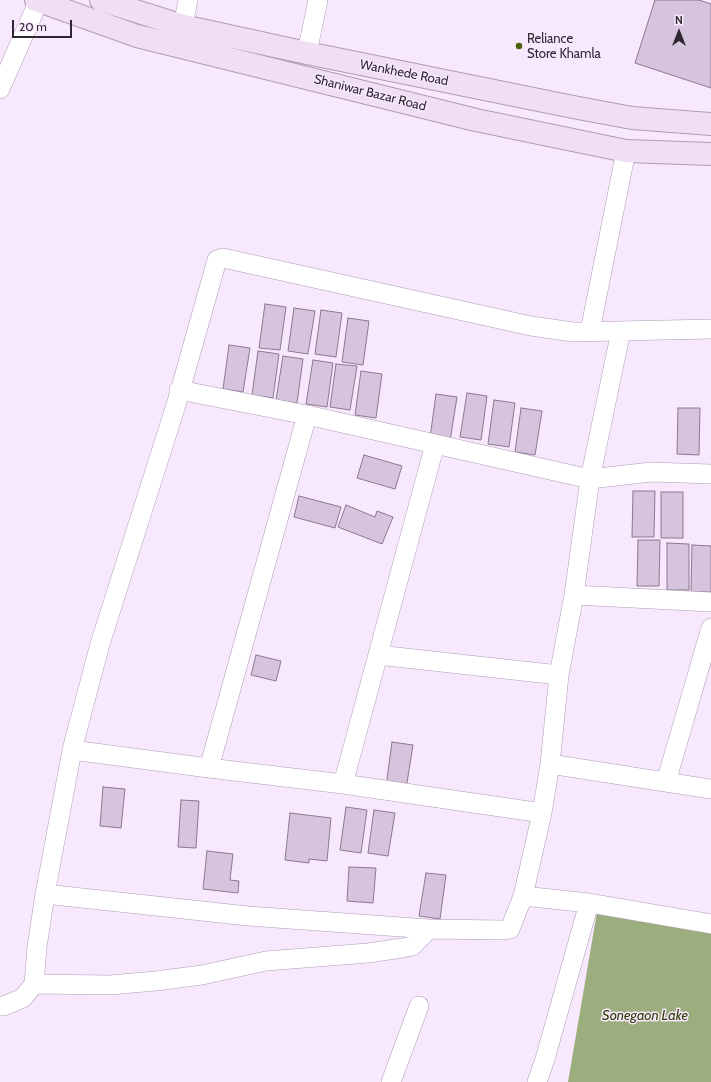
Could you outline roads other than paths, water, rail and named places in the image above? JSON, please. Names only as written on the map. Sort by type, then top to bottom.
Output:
[{"type":"main road","name":"Shaniwar Bazar Road","points":[[38,0],[137,36],[476,120],[626,151],[711,154]]},
{"type":"main road","name":"Wankhede Road","points":[[101,0],[183,26],[307,53],[632,118],[711,124]]},
{"type":"street","points":[[0,89],[38,0]]},
{"type":"street","points":[[183,26],[188,0]]},
{"type":"street","points":[[307,53],[318,0]]},
{"type":"street","points":[[590,331],[626,151]]},
{"type":"street","points":[[0,1006],[4,1006],[23,998],[34,984],[37,947],[72,750],[100,644],[176,405],[217,260],[223,258],[531,326],[573,332],[711,329]]},
{"type":"street","points":[[46,894],[248,916],[429,929],[510,929],[523,896],[542,813],[550,764],[559,675],[574,595],[590,479],[621,330]]},
{"type":"street","points":[[179,390],[307,415],[590,479],[651,472],[711,474]]},
{"type":"street","points":[[209,768],[307,415]]},
{"type":"street","points":[[343,784],[435,444]]},
{"type":"street","points":[[574,595],[711,602]]},
{"type":"street","points":[[666,782],[711,628]]},
{"type":"street","points":[[378,655],[559,675]]},
{"type":"street","points":[[72,750],[343,784],[542,813]]},
{"type":"street","points":[[550,764],[711,789]]},
{"type":"street","points":[[523,896],[589,903],[711,924]]},
{"type":"street","points":[[537,1082],[545,1059],[589,903]]},
{"type":"street","points":[[34,984],[110,985],[156,981],[202,975],[266,962],[368,953],[412,946],[429,929]]},
{"type":"street","points":[[391,1082],[419,1006]]},
{"type":"water","name":"Sonegaon Lake","points":[[597,912],[711,932],[711,1082],[568,1082]]},
{"type":"place","name":"Reliance Store Khamla","points":[[519,46]]}]
